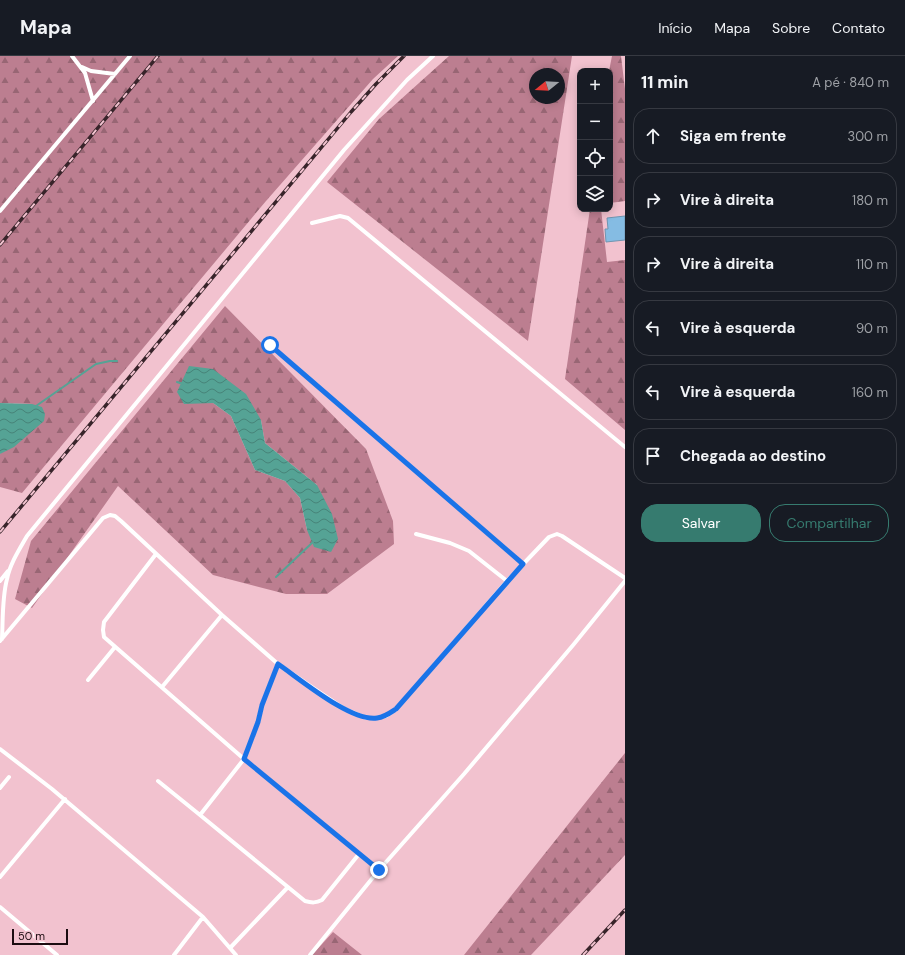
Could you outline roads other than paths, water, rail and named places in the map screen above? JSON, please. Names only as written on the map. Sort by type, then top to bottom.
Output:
[{"type":"lane","points":[[72,56],[88,79],[93,101]]},
{"type":"lane","points":[[0,211],[130,56]]},
{"type":"lane","points":[[1,640],[5,590],[10,569],[18,552],[35,526],[364,127],[407,80],[433,56]]},
{"type":"lane","points":[[81,67],[91,71],[115,74]]},
{"type":"lane","points":[[312,223],[340,216],[348,218],[625,447]]},
{"type":"lane","points":[[270,345],[523,564]]},
{"type":"lane","points":[[1,640],[103,518],[110,515],[115,516],[222,615],[278,664],[343,708],[356,715],[366,718],[376,718],[386,716],[401,703],[507,581],[549,537],[557,534],[562,536],[625,579],[574,644],[464,774],[379,870],[310,955]]},
{"type":"lane","points":[[416,534],[450,543],[469,551],[507,581]]},
{"type":"lane","points":[[156,554],[104,622],[102,630],[104,637],[244,759],[379,870]]},
{"type":"lane","points":[[0,581],[10,569]]},
{"type":"lane","points":[[162,687],[222,615]]},
{"type":"lane","points":[[88,680],[115,647]]},
{"type":"lane","points":[[200,815],[244,759],[258,722],[262,705],[278,664]]},
{"type":"lane","points":[[0,749],[65,799],[204,917],[236,955]]},
{"type":"lane","points":[[0,788],[9,777]]},
{"type":"lane","points":[[158,781],[305,901],[317,902],[322,900],[358,854]]},
{"type":"lane","points":[[0,877],[65,799]]},
{"type":"lane","points":[[230,948],[288,887]]},
{"type":"lane","points":[[0,907],[57,955]]},
{"type":"lane","points":[[174,955],[204,917]]},
{"type":"water","points":[[189,366],[213,369],[246,394],[261,420],[265,443],[317,485],[332,514],[338,539],[331,552],[314,547],[307,530],[300,498],[285,481],[255,470],[231,416],[213,403],[184,404],[177,392]]},
{"type":"water","points":[[0,403],[32,404],[42,407],[45,414],[44,421],[14,447],[0,454]]},
{"type":"waterway","points":[[36,406],[96,364],[117,361]]},
{"type":"waterway","points":[[177,382],[183,384]]},
{"type":"waterway","points":[[276,577],[313,542]]},
{"type":"railway","points":[[0,245],[158,56]]},
{"type":"railway","points":[[0,532],[351,112],[404,56]]},
{"type":"railway","points":[[583,955],[625,910]]}]
